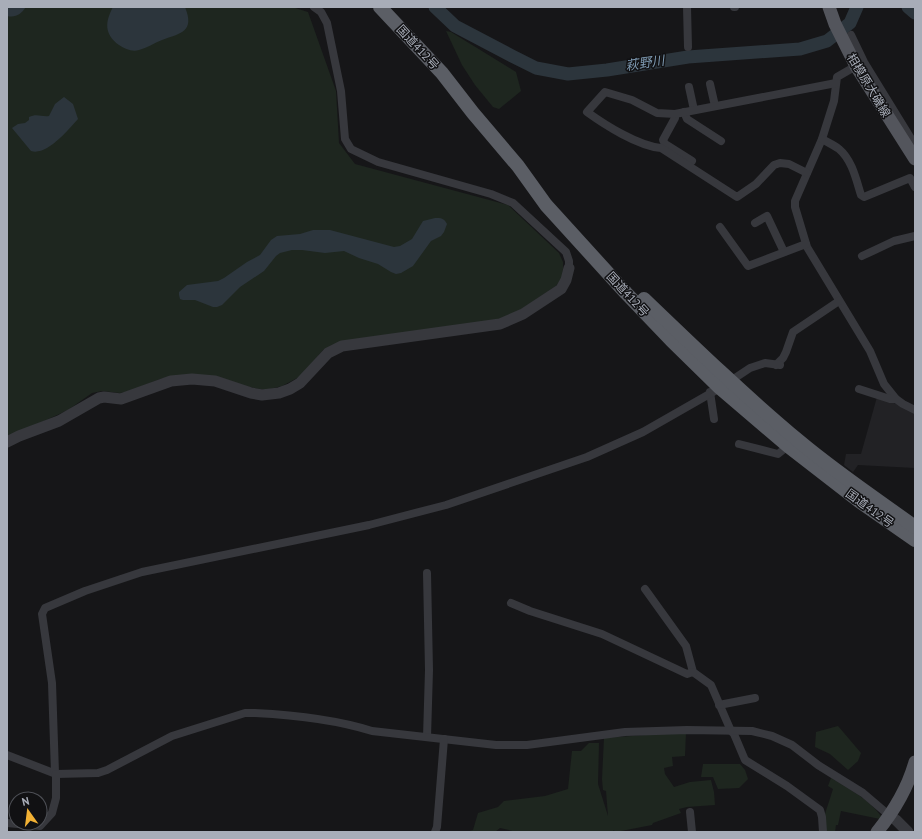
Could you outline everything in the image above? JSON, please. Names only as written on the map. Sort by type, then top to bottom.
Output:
[{"type":"highway","name":"国道412号","points":[[380,7],[442,73],[473,113],[518,166],[546,205],[671,340],[720,387],[788,446],[859,501],[915,540]]},
{"type":"highway","name":"国道412号","points":[[392,7],[448,67],[534,172],[554,200],[628,282],[680,334],[720,387],[802,443],[856,485],[915,527]]},
{"type":"main road","name":"相模原大磯線","points":[[829,7],[835,24],[847,40],[856,66],[915,159]]},
{"type":"main road","points":[[877,832],[890,816],[905,787],[915,762]]},
{"type":"street","points":[[7,442],[59,421],[99,398],[104,397],[122,399],[171,381],[192,379],[226,384],[251,393],[262,395],[275,393],[300,383],[325,356],[342,346],[500,324],[523,314],[564,285],[569,268],[569,261],[566,252],[513,202],[491,194],[378,162],[351,149],[345,139],[341,91],[327,23],[321,12],[314,7]]},
{"type":"street","points":[[687,7],[688,47]]},
{"type":"street","points":[[847,40],[864,62],[915,145]]},
{"type":"street","points":[[856,66],[837,77],[834,101],[822,139],[795,201],[795,207],[806,244],[838,301],[870,351],[884,384],[896,399],[915,410]]},
{"type":"street","points":[[807,173],[789,164],[780,163],[774,165],[756,184],[736,199],[661,148],[651,146],[624,135],[603,124],[587,112],[605,92],[632,100],[657,113],[675,114],[836,83]]},
{"type":"street","points":[[710,84],[715,106]]},
{"type":"street","points":[[689,87],[694,110]]},
{"type":"street","points":[[684,112],[687,119],[720,141]]},
{"type":"street","points":[[675,114],[675,118],[663,140],[665,144],[680,151],[692,161]]},
{"type":"street","points":[[822,139],[838,148],[846,156],[854,172],[861,195],[864,196],[910,178],[915,187]]},
{"type":"street","points":[[755,223],[767,216],[784,252]]},
{"type":"street","points":[[720,227],[748,266],[806,244]]},
{"type":"street","points":[[862,256],[894,241],[915,236]]},
{"type":"street","points":[[7,823],[40,826],[52,814],[56,798],[52,683],[42,614],[44,608],[85,591],[142,572],[369,525],[446,505],[587,457],[643,432],[676,414],[750,368],[764,363],[778,365],[786,352],[793,332],[838,301]]},
{"type":"street","points":[[714,419],[720,387]]},
{"type":"street","points":[[859,388],[890,399],[896,399]]},
{"type":"street","points":[[739,444],[778,454],[788,446]]},
{"type":"street","points":[[427,573],[429,670],[427,737]]},
{"type":"street","points":[[645,589],[686,646],[693,672],[711,685],[745,760],[788,786],[820,810],[822,817],[822,832]]},
{"type":"street","points":[[512,603],[530,612],[602,634],[687,674],[693,672]]},
{"type":"street","points":[[719,705],[756,698]]},
{"type":"street","points":[[7,756],[55,773],[98,773],[107,770],[172,736],[245,713],[256,712],[355,725],[372,731],[496,745],[527,745],[625,732],[752,730],[772,736],[792,745],[818,765],[863,793],[896,820],[908,832]]},
{"type":"street","points":[[435,832],[437,827],[444,739]]},
{"type":"street","points":[[690,812],[692,832]]},
{"type":"shaded area","points":[[7,7],[292,7],[308,12],[336,91],[339,143],[355,164],[508,205],[559,253],[563,262],[562,278],[556,286],[517,312],[491,322],[343,341],[332,345],[323,350],[301,376],[282,386],[266,390],[180,375],[160,379],[127,392],[120,393],[102,391],[92,393],[68,410],[7,438]]},
{"type":"shaded area","points":[[7,7],[26,7],[18,15],[7,16]]},
{"type":"shaded area","points":[[113,7],[185,7],[188,15],[187,27],[180,33],[142,49],[136,51],[126,49],[114,41],[108,32],[108,18]]},
{"type":"shaded area","points":[[446,31],[451,32],[516,72],[521,91],[499,109],[493,107],[475,85],[462,65]]},
{"type":"shaded area","points":[[64,97],[73,104],[78,119],[57,141],[50,146],[37,152],[31,151],[12,128],[18,124],[25,123],[29,120],[29,117],[32,116],[49,116],[55,104]]},
{"type":"shaded area","points":[[435,218],[442,219],[446,222],[447,224],[444,232],[441,236],[431,241],[413,266],[401,273],[396,274],[378,264],[344,251],[325,253],[292,250],[280,253],[276,256],[264,271],[240,287],[222,305],[213,307],[195,300],[180,299],[179,292],[187,285],[218,281],[224,278],[260,255],[271,240],[277,236],[300,234],[313,230],[330,230],[394,247],[400,246],[412,239],[423,221]]},
{"type":"shaded area","points":[[877,397],[897,404],[915,413],[915,468],[858,465],[853,472],[844,465],[846,454],[861,454]]},
{"type":"shaded area","points":[[838,726],[861,753],[858,761],[848,770],[830,754],[815,747],[816,732]]},
{"type":"shaded area","points":[[686,732],[685,756],[672,757],[673,766],[664,768],[665,774],[674,787],[690,782],[711,780],[715,805],[679,809],[681,813],[653,823],[652,825],[616,832],[613,830],[614,832],[517,832],[500,828],[495,832],[465,832],[473,830],[478,813],[498,807],[504,801],[545,796],[568,789],[572,751],[581,751],[589,743],[599,743],[598,784],[608,816],[606,791],[603,790],[602,779],[604,738]]},
{"type":"shaded area","points":[[703,764],[740,764],[745,770],[748,779],[739,788],[718,789],[713,777],[701,777]]},
{"type":"shaded area","points":[[831,778],[852,790],[871,804],[881,816],[880,819],[841,811],[835,832],[825,832],[824,817],[833,789],[828,786]]},
{"type":"waterway","name":"萩野川","points":[[435,7],[455,26],[512,56],[536,68],[568,74],[607,70],[688,57],[800,49],[827,41],[850,23],[857,7]]},
{"type":"waterway","name":"萩野川","points":[[908,7],[915,13]]}]
